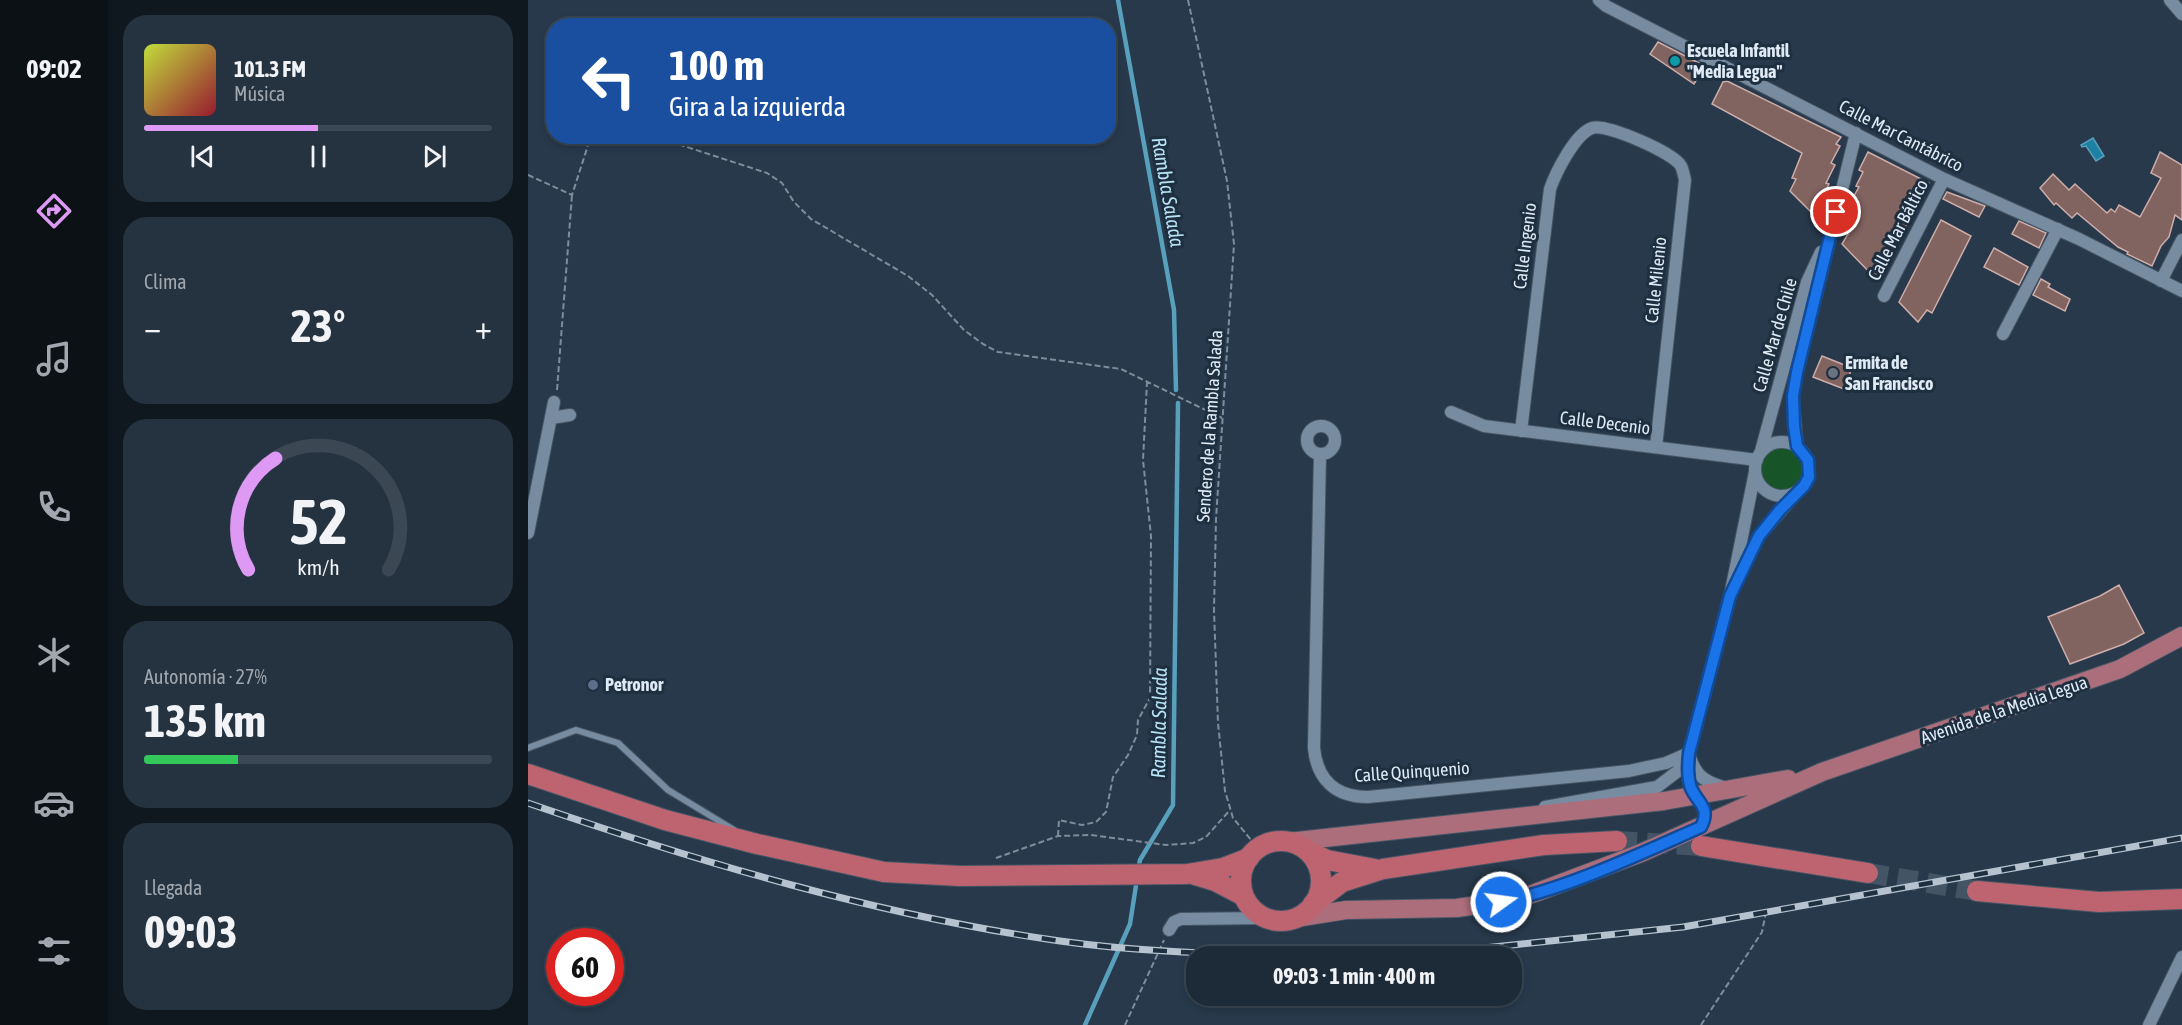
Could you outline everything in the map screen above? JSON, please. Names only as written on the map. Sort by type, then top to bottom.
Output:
[{"type":"highway","points":[[528,774],[655,817],[757,844],[895,873],[960,876],[1186,874],[1230,866],[1270,843],[1288,842],[1338,863],[1383,869]]},
{"type":"highway","points":[[1701,837],[1868,873]]},
{"type":"highway","points":[[1186,874],[1215,880],[1243,897],[1255,911],[1268,918],[1282,921],[1296,918],[1342,882],[1383,869],[1544,845],[1617,841]]},
{"type":"highway","points":[[1308,851],[1317,862],[1321,876],[1320,891],[1313,904]]},
{"type":"highway","points":[[1243,897],[1242,878],[1254,853]]},
{"type":"highway","points":[[1977,891],[2099,902],[2182,899]]},
{"type":"main road","name":"Avenida de la Media Legua","points":[[1822,772],[2120,669],[2182,636]]},
{"type":"main road","points":[[1288,842],[1697,796],[1822,772]]},
{"type":"main road","points":[[1296,918],[1337,910],[1457,908],[1512,900],[1641,853],[1701,837],[1822,772]]},
{"type":"main road","points":[[1697,796],[1706,814],[1701,837]]},
{"type":"street","points":[[2170,0],[2182,14]]},
{"type":"street","name":"Calle Mar Cantábrico","points":[[1602,3],[1944,179],[2058,229],[2182,291]]},
{"type":"street","name":"Calle Ingenio","points":[[1521,431],[1550,189],[1555,173],[1583,133],[1595,127],[1607,128],[1638,141]]},
{"type":"street","name":"Calle Mar de Chile","points":[[1730,596],[1759,536],[1804,486],[1810,468],[1808,460],[1797,446],[1793,396],[1856,133]]},
{"type":"street","name":"Calle Milenio","points":[[1638,141],[1669,155],[1681,165],[1685,180],[1656,447]]},
{"type":"street","name":"Calle Mar Báltico","points":[[1884,296],[1944,179]]},
{"type":"street","points":[[2003,333],[2058,229]]},
{"type":"street","name":"Calle Mar de Chile","points":[[1689,753],[1730,596],[1758,461],[1807,282],[1831,232]]},
{"type":"street","points":[[2161,281],[2182,240]]},
{"type":"street","points":[[528,533],[554,402]]},
{"type":"street","name":"Calle Decenio","points":[[1451,412],[1484,426],[1758,461]]},
{"type":"street","points":[[551,418],[570,415]]},
{"type":"street","points":[[1797,446],[1781,441],[1758,461],[1762,489],[1779,497],[1798,492]]},
{"type":"street","name":"Calle Quinquenio","points":[[1320,454],[1314,748],[1315,762],[1331,788],[1356,797],[1380,796],[1629,771],[1666,763],[1689,753]]},
{"type":"street","points":[[1689,753],[1694,770],[1705,781],[1735,789]]},
{"type":"street","points":[[1689,753],[1688,774],[1692,789],[1697,796]]},
{"type":"street","points":[[1492,819],[1580,799],[1658,787],[1678,771],[1689,753]]},
{"type":"street","points":[[1230,916],[1243,897]]},
{"type":"street","points":[[1169,930],[1178,920],[1230,916],[1268,918]]},
{"type":"street","points":[[2149,1025],[2182,957]]},
{"type":"lane","points":[[528,748],[576,730],[618,743],[668,790],[757,844]]},
{"type":"path","name":"Sendero de la Rambla Salada","points":[[1188,0],[1227,181],[1234,244],[1222,418],[1214,610],[1220,756],[1230,810],[1254,853]]},
{"type":"path","points":[[554,402],[572,195],[588,144]]},
{"type":"path","points":[[678,144],[767,173],[782,183],[794,202],[812,219],[908,276],[932,294],[964,330],[995,351],[1121,369],[1222,418]]},
{"type":"path","points":[[528,175],[572,195]]},
{"type":"path","points":[[1058,836],[1059,820],[1082,825],[1096,822],[1106,812],[1113,777],[1137,735],[1138,720],[1150,698],[1151,536],[1143,460],[1147,382]]},
{"type":"path","points":[[988,861],[1058,836],[1090,835],[1166,845],[1192,843],[1206,837],[1230,810]]},
{"type":"path","points":[[1701,1025],[1762,932],[1766,912]]},
{"type":"path","points":[[1125,1025],[1169,930]]},
{"type":"green space","points":[[1782,446],[1798,453],[1805,469],[1798,485],[1782,492],[1766,485],[1759,469],[1766,453]]},
{"type":"water","points":[[2093,138],[2104,156],[2096,161],[2086,146],[2081,145]]},
{"type":"building","name":"Escuela Infantil \"Media Legua\"","points":[[1658,42],[1705,66],[1694,84],[1650,54]]},
{"type":"building","points":[[1727,81],[1841,137],[1836,144],[1840,146],[1831,163],[1835,165],[1826,183],[1829,184],[1814,215],[1790,191],[1796,179],[1792,178],[1802,153],[1712,104],[1723,82]]},
{"type":"building","points":[[1868,152],[1929,183],[1877,280],[1842,244],[1848,234],[1844,232],[1851,219],[1848,217],[1854,203],[1851,201],[1859,187],[1856,186],[1863,172],[1859,170]]},
{"type":"building","points":[[2160,152],[2182,165],[2182,220],[2175,215],[2169,237],[2161,246],[2152,266],[2127,254],[2128,252],[2118,247],[2077,213],[2072,218],[2056,203],[2054,205],[2040,188],[2053,174],[2069,190],[2075,184],[2107,213],[2111,209],[2115,212],[2119,205],[2140,217],[2161,178],[2151,173]]},
{"type":"building","points":[[1947,192],[1985,206],[1979,217],[1943,199]]},
{"type":"building","points":[[1941,220],[1971,236],[1932,313],[1927,310],[1918,322],[1899,302]]},
{"type":"building","points":[[2019,221],[2046,233],[2039,248],[2012,234]]},
{"type":"building","points":[[1994,248],[2028,267],[2019,285],[1984,267]]},
{"type":"building","points":[[2041,279],[2050,284],[2048,287],[2070,299],[2065,311],[2033,295]]},
{"type":"building","name":"Ermita de San Francisco","points":[[1822,356],[1852,368],[1844,389],[1813,377]]},
{"type":"building","points":[[2119,585],[2144,633],[2124,644],[2070,664],[2048,617],[2100,596]]},
{"type":"waterway","name":"Rambla Salada","points":[[1118,0],[1174,310],[1176,390]]},
{"type":"waterway","name":"Rambla Salada","points":[[1138,871],[1140,860],[1173,805],[1178,403]]},
{"type":"waterway","name":"Rambla Salada","points":[[1085,1025],[1130,924],[1137,879]]},
{"type":"tunnel","points":[[1617,841],[1701,846]]},
{"type":"tunnel","points":[[1868,873],[1977,891]]},
{"type":"railway","points":[[528,803],[725,866],[857,902],[924,917],[1060,941],[1186,952]]},
{"type":"railway","points":[[1503,946],[1683,927],[2182,838]]},
{"type":"place","name":"Escuela Infantil \"Media Legua\"","points":[[1675,61]]},
{"type":"place","name":"Ermita de San Francisco","points":[[1833,373]]},
{"type":"place","name":"Petronor","points":[[593,685]]},
{"type":"route","points":[[1501,902],[1536,893],[1641,853],[1701,827],[1705,820],[1706,809],[1692,789],[1688,774],[1689,753],[1730,596],[1759,536],[1804,486],[1809,477],[1808,460],[1797,446],[1793,396],[1836,212]]}]
